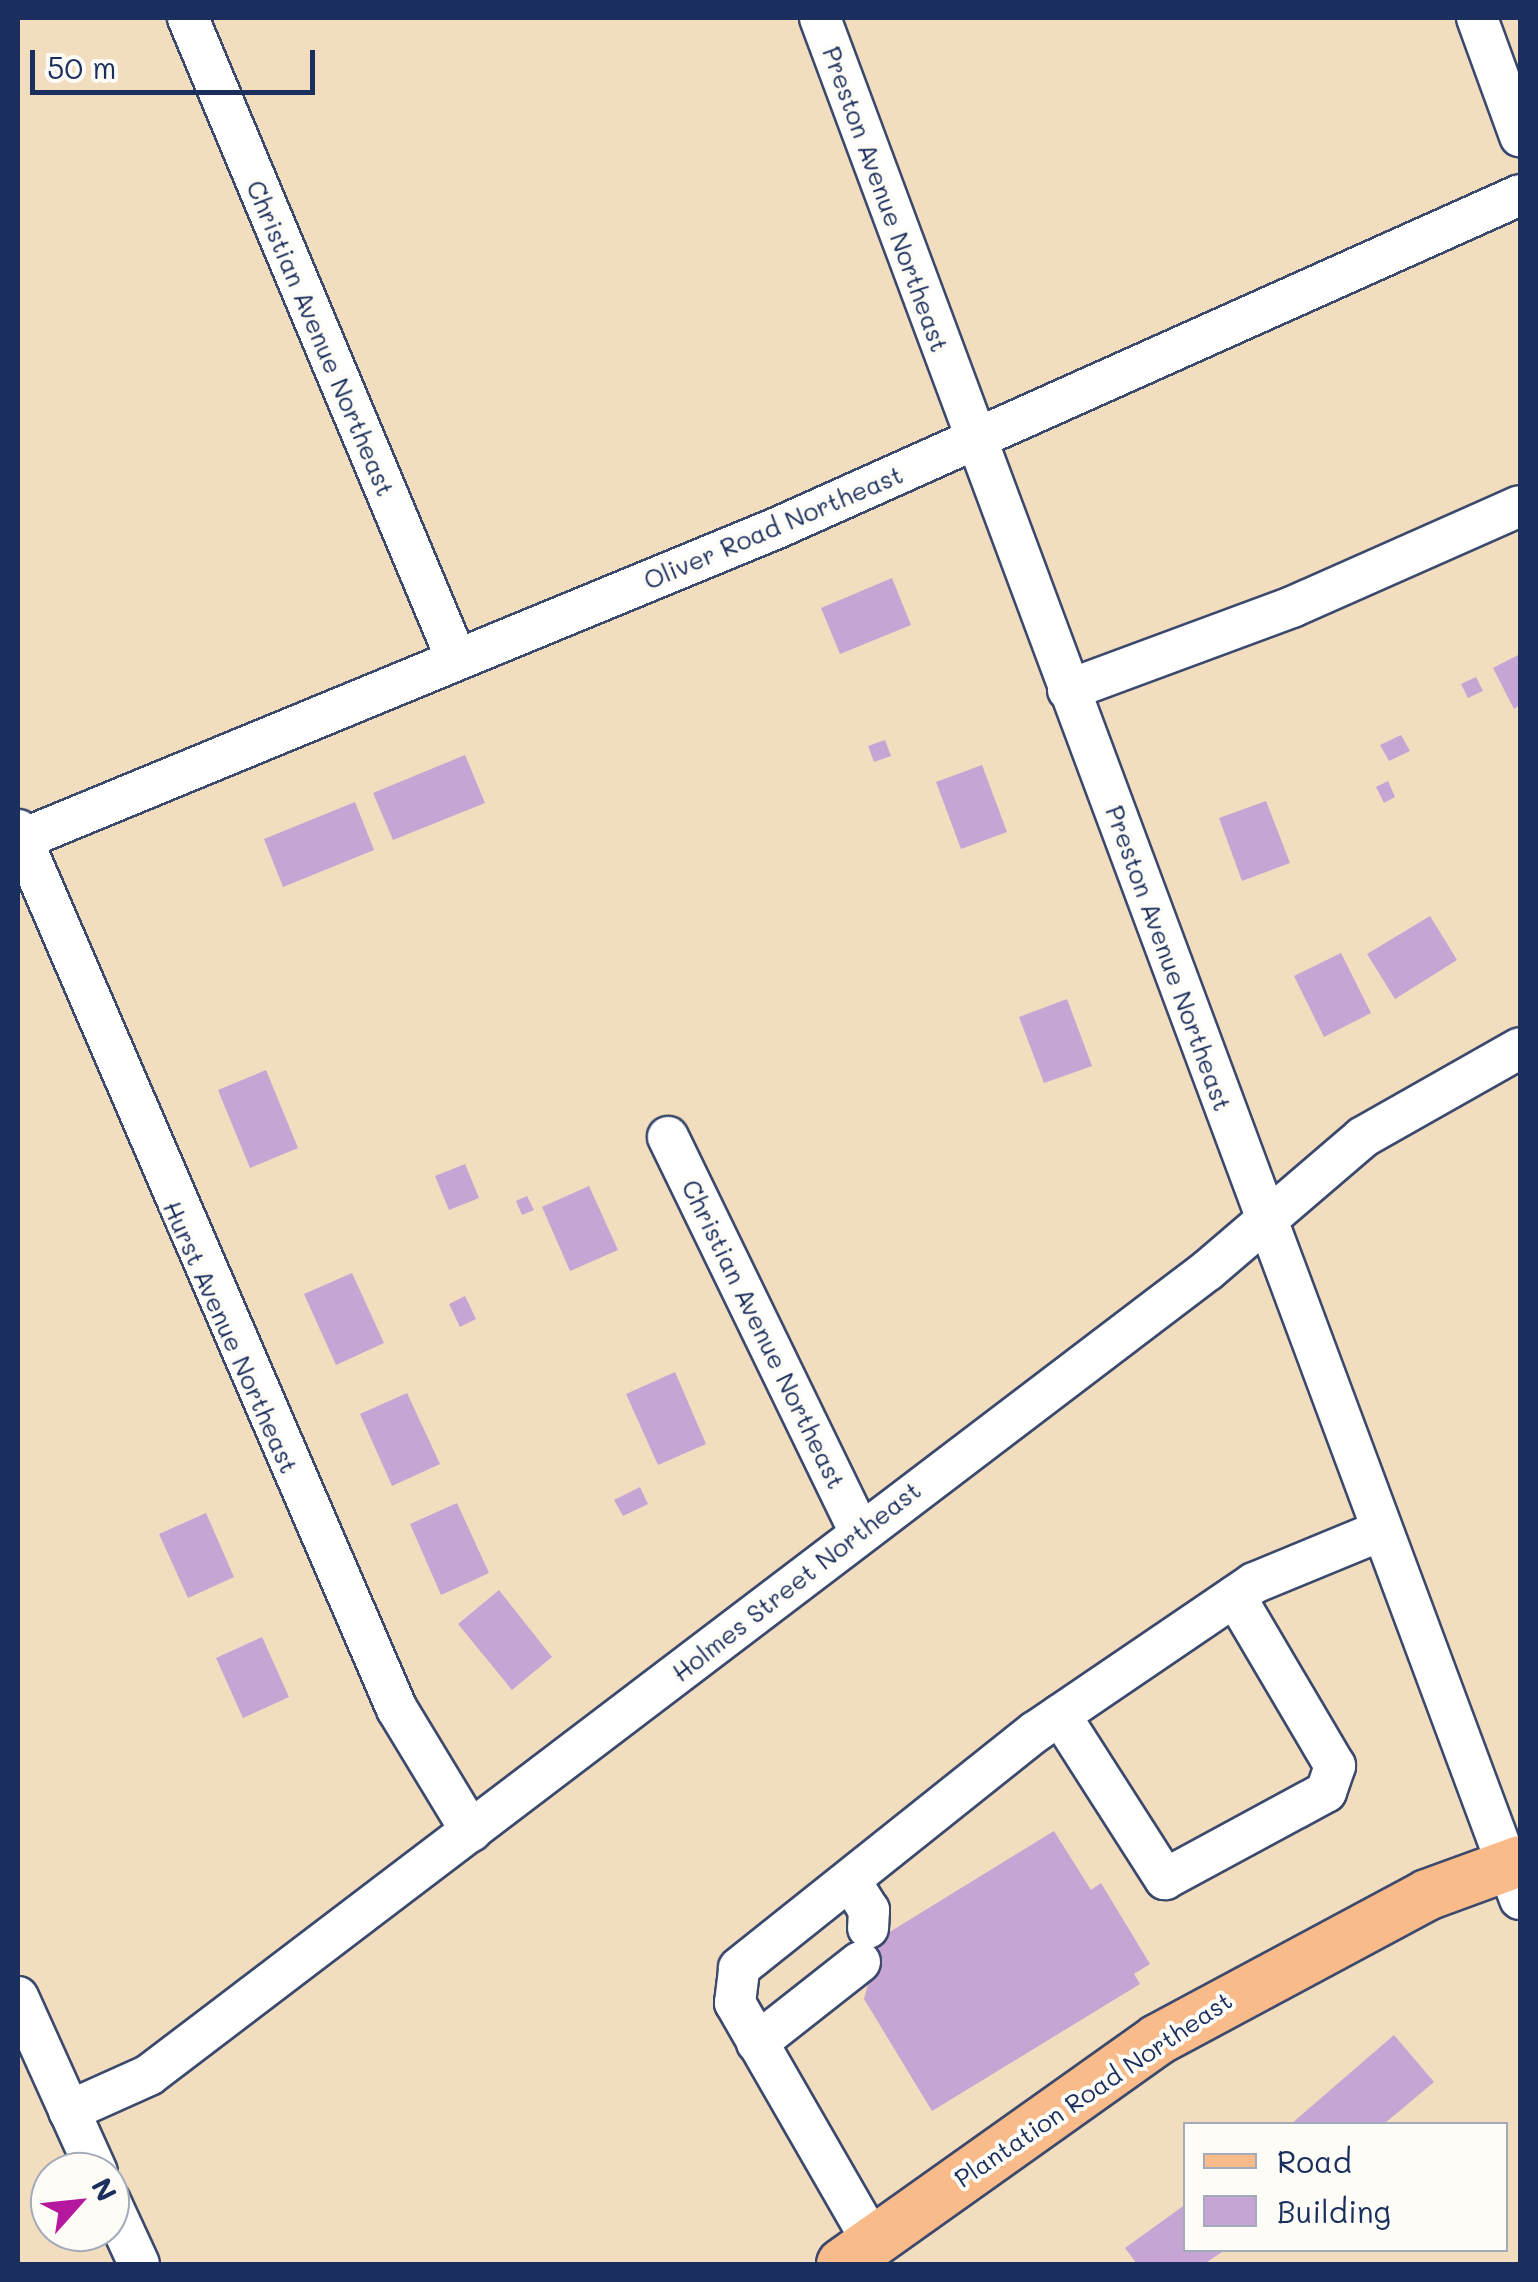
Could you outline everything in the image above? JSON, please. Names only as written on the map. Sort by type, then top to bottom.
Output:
[{"type":"main road","name":"Plantation Road Northeast","points":[[857,2253],[1157,2040],[1428,1895],[1516,1875]]},
{"type":"street","name":"Christian Avenue Northeast","points":[[188,18],[456,658]]},
{"type":"street","name":"Preston Avenue Northeast","points":[[820,18],[1380,1530],[1516,1875]]},
{"type":"street","points":[[1476,18],[1520,136]]},
{"type":"street","name":"Oliver Road Northeast","points":[[19,837],[975,440],[1520,195]]},
{"type":"street","points":[[1068,690],[1292,607],[1520,506]]},
{"type":"street","name":"Hurst Avenue Northeast","points":[[19,837],[396,1710],[471,1831]]},
{"type":"street","name":"Holmes Street Northeast","points":[[69,2111],[149,2075],[1265,1220],[1363,1137],[1520,1048]]},
{"type":"street","name":"Christian Avenue Northeast","points":[[668,1137],[860,1531]]},
{"type":"street","points":[[857,2253],[731,1990],[740,1968],[1060,1715],[1235,1596],[1380,1530]]},
{"type":"street","points":[[1060,1715],[1165,1879],[1326,1792],[1334,1766],[1235,1596]]},
{"type":"street","points":[[757,2042],[864,1945],[869,1910],[850,1880]]},
{"type":"street","points":[[18,1997],[88,2152]]},
{"type":"building","points":[[892,578],[911,625],[840,654],[821,608]]},
{"type":"building","points":[[1520,654],[1520,705],[1514,709],[1493,668]]},
{"type":"building","points":[[1476,677],[1483,691],[1468,698],[1461,684]]},
{"type":"building","points":[[1401,735],[1410,751],[1389,761],[1380,745]]},
{"type":"building","points":[[885,740],[891,756],[874,762],[868,746]]},
{"type":"building","points":[[465,755],[485,803],[393,840],[373,793]]},
{"type":"building","points":[[982,765],[1007,832],[961,849],[936,782]]},
{"type":"building","points":[[1388,781],[1395,797],[1384,803],[1376,787]]},
{"type":"building","points":[[1266,801],[1290,863],[1242,881],[1219,818]]},
{"type":"building","points":[[355,802],[374,850],[283,887],[264,839]]},
{"type":"building","points":[[1430,916],[1457,960],[1395,999],[1367,954]]},
{"type":"building","points":[[1341,953],[1371,1013],[1324,1037],[1294,976]]},
{"type":"building","points":[[1067,999],[1092,1066],[1044,1083],[1019,1017]]},
{"type":"building","points":[[266,1070],[298,1148],[250,1168],[218,1090]]},
{"type":"building","points":[[465,1164],[479,1198],[449,1210],[435,1176]]},
{"type":"building","points":[[589,1186],[618,1250],[570,1271],[542,1207]]},
{"type":"building","points":[[527,1196],[534,1210],[522,1215],[516,1201]]},
{"type":"building","points":[[352,1273],[384,1343],[336,1365],[304,1294]]},
{"type":"building","points":[[465,1296],[476,1319],[460,1327],[449,1304]]},
{"type":"building","points":[[675,1372],[706,1444],[658,1465],[626,1394]]},
{"type":"building","points":[[407,1393],[440,1464],[392,1486],[360,1414]]},
{"type":"building","points":[[640,1487],[648,1504],[623,1516],[614,1500]]},
{"type":"building","points":[[457,1503],[489,1573],[441,1595],[410,1524]]},
{"type":"building","points":[[206,1513],[234,1577],[188,1598],[159,1534]]},
{"type":"building","points":[[499,1590],[552,1657],[512,1690],[458,1624]]},
{"type":"building","points":[[262,1637],[289,1697],[243,1718],[216,1658]]},
{"type":"building","points":[[1054,1831],[1091,1890],[1101,1883],[1150,1964],[1134,1974],[1140,1984],[932,2111],[864,1999],[873,1966],[847,1959],[857,1925],[888,1933]]},
{"type":"building","points":[[1394,2035],[1434,2082],[1386,2122],[1293,2122]]},
{"type":"building","points":[[1183,2206],[1183,2252],[1222,2252],[1204,2264],[1137,2264],[1125,2248]]}]
